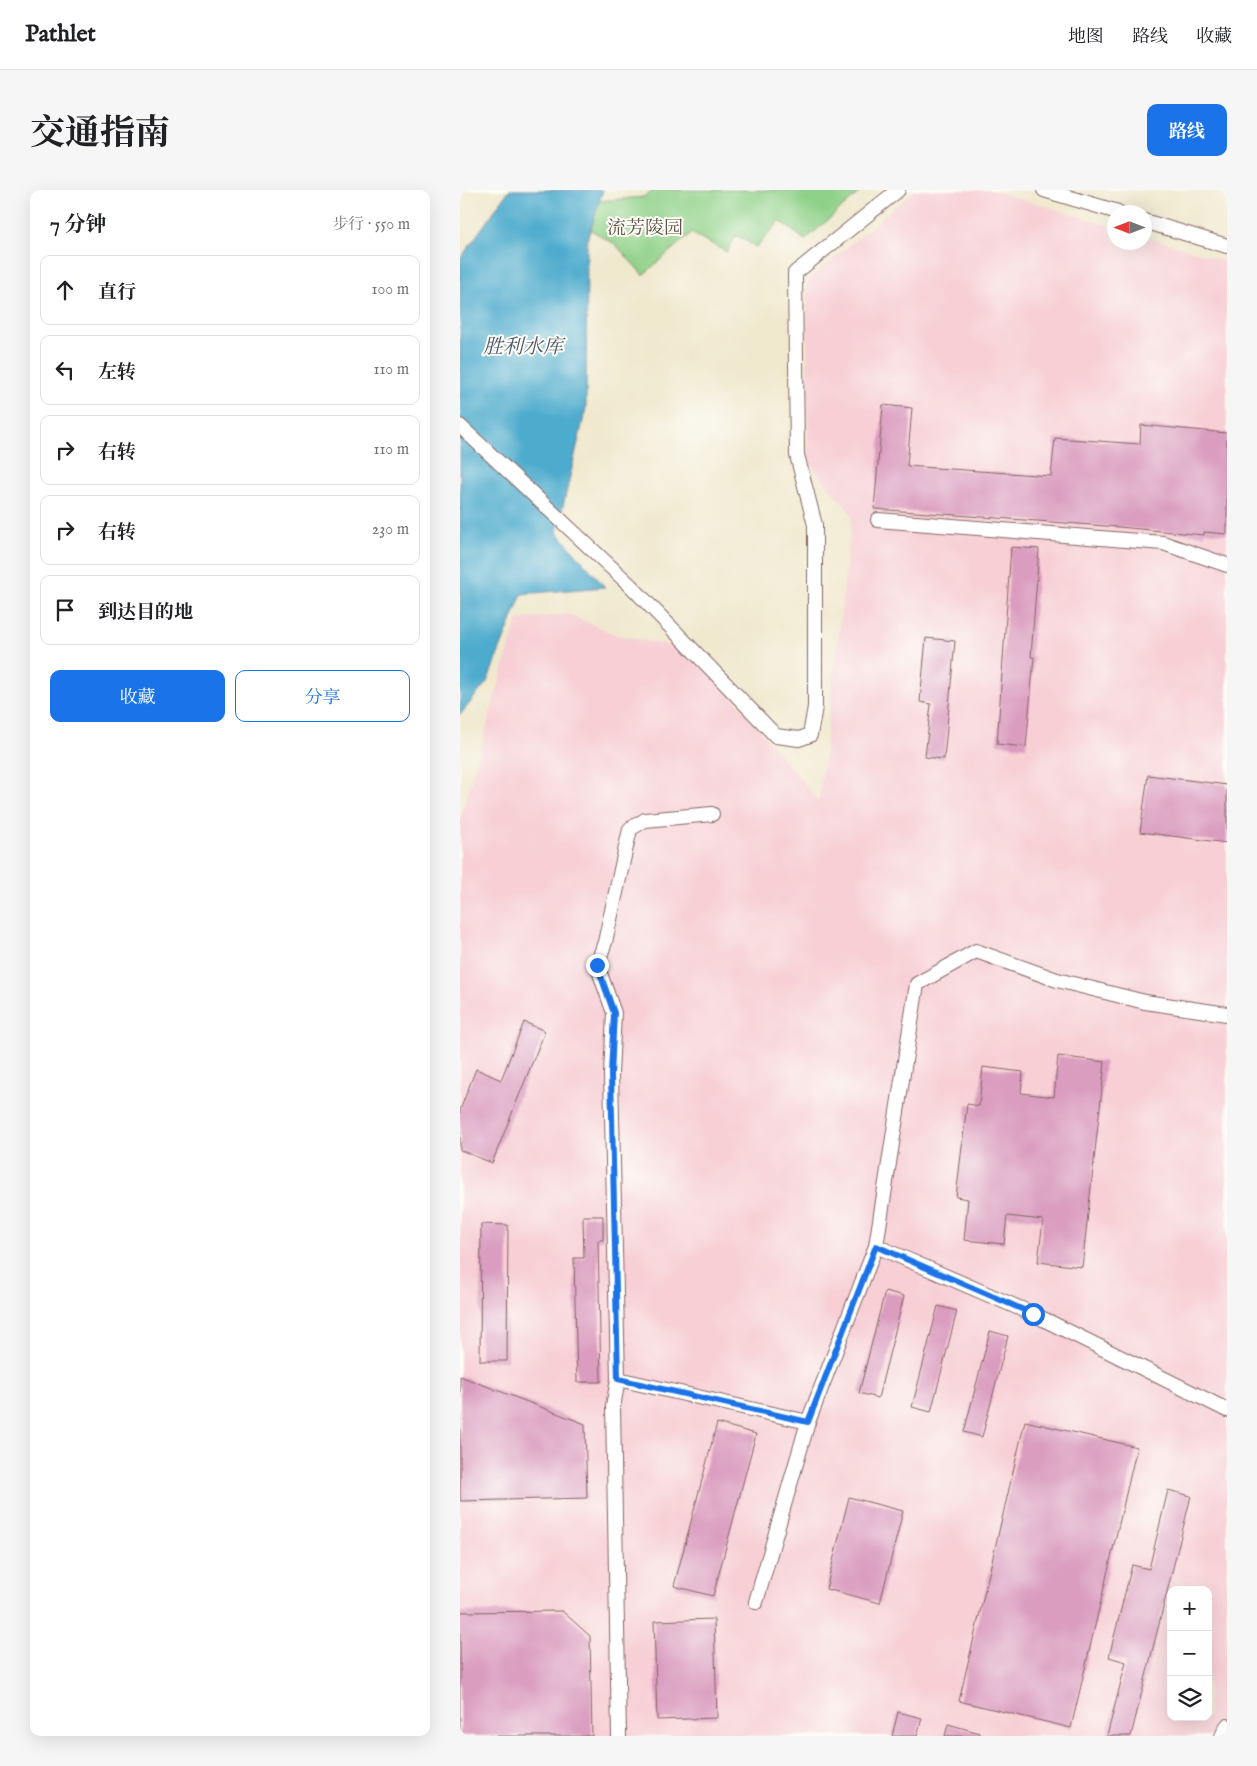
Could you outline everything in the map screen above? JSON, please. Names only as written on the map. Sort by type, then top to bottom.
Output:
[{"type":"street","points":[[460,426],[630,585],[776,736],[799,739],[810,735],[815,707],[815,525],[797,455],[795,273],[898,190]]},
{"type":"street","points":[[1044,190],[1107,209]]},
{"type":"street","points":[[1152,223],[1227,246]]},
{"type":"street","points":[[878,520],[1163,543],[1227,564]]},
{"type":"street","points":[[619,1736],[614,1407],[618,1379],[611,1074],[614,1013],[597,965],[605,942],[630,829],[646,820],[712,814]]},
{"type":"street","points":[[756,1602],[808,1422],[876,1246],[917,984],[976,951],[1057,980],[1136,1000],[1227,1014]]},
{"type":"street","points":[[876,1246],[1033,1314],[1227,1410]]},
{"type":"street","points":[[618,1379],[808,1422]]},
{"type":"street","points":[[1222,1736],[1227,1726]]},
{"type":"shaded area","points":[[915,190],[992,190],[1107,225],[1107,250],[1152,250],[1152,238],[1227,262],[1227,1736],[460,1736],[460,820],[517,620],[568,614],[617,635],[694,650],[819,802],[852,515],[808,461],[807,281]]},
{"type":"green space","name":"流芳陵园","points":[[654,190],[862,190],[805,240],[780,221],[756,247],[736,235],[727,252],[691,233],[643,275],[616,245],[591,230],[598,201],[643,197]]},
{"type":"water","name":"胜利水库","points":[[509,190],[603,190],[587,240],[586,408],[557,532],[605,587],[522,594],[487,682],[460,715],[460,259]]},
{"type":"building","points":[[883,405],[912,408],[907,466],[1051,476],[1055,438],[1140,444],[1141,425],[1227,433],[1227,534],[1204,532],[1204,535],[874,509]]},
{"type":"building","points":[[1011,547],[1039,549],[1031,657],[1034,657],[1026,747],[997,744]]},
{"type":"building","points":[[926,638],[955,641],[944,759],[925,757],[931,704],[920,702]]},
{"type":"building","points":[[1148,775],[1227,785],[1227,843],[1140,832]]},
{"type":"building","points":[[524,1022],[545,1031],[492,1163],[460,1150],[460,1110],[476,1069],[501,1080]]},
{"type":"building","points":[[1058,1056],[1105,1062],[1082,1267],[1038,1262],[1043,1220],[1007,1216],[1004,1244],[964,1240],[968,1199],[956,1197],[967,1104],[979,1106],[983,1067],[1023,1072],[1021,1093],[1054,1097]]},
{"type":"building","points":[[583,1216],[603,1216],[603,1240],[598,1240],[601,1382],[577,1382],[574,1258],[584,1258]]},
{"type":"building","points":[[481,1224],[508,1225],[507,1361],[480,1361]]},
{"type":"building","points":[[885,1291],[904,1296],[878,1398],[859,1393]]},
{"type":"building","points":[[938,1306],[957,1311],[931,1412],[912,1407]]},
{"type":"building","points":[[990,1331],[1008,1336],[982,1437],[964,1432]]},
{"type":"building","points":[[460,1376],[585,1424],[587,1498],[460,1501]]},
{"type":"building","points":[[1025,1421],[1137,1447],[1071,1728],[959,1701]]},
{"type":"building","points":[[717,1423],[756,1434],[713,1596],[674,1586]]},
{"type":"building","points":[[1168,1490],[1191,1496],[1131,1736],[1107,1736],[1126,1662],[1109,1657],[1132,1565],[1149,1569]]},
{"type":"building","points":[[849,1497],[903,1511],[880,1603],[826,1589]]},
{"type":"building","points":[[562,1611],[590,1636],[592,1736],[460,1736],[460,1612]]},
{"type":"building","points":[[714,1619],[717,1718],[657,1720],[654,1621]]},
{"type":"building","points":[[898,1712],[922,1718],[917,1736],[892,1736]]},
{"type":"building","points":[[948,1724],[980,1733],[980,1736],[945,1736]]},
{"type":"route","points":[[597,965],[614,1013],[611,1074],[618,1379],[808,1422],[876,1246],[1033,1314]]}]
